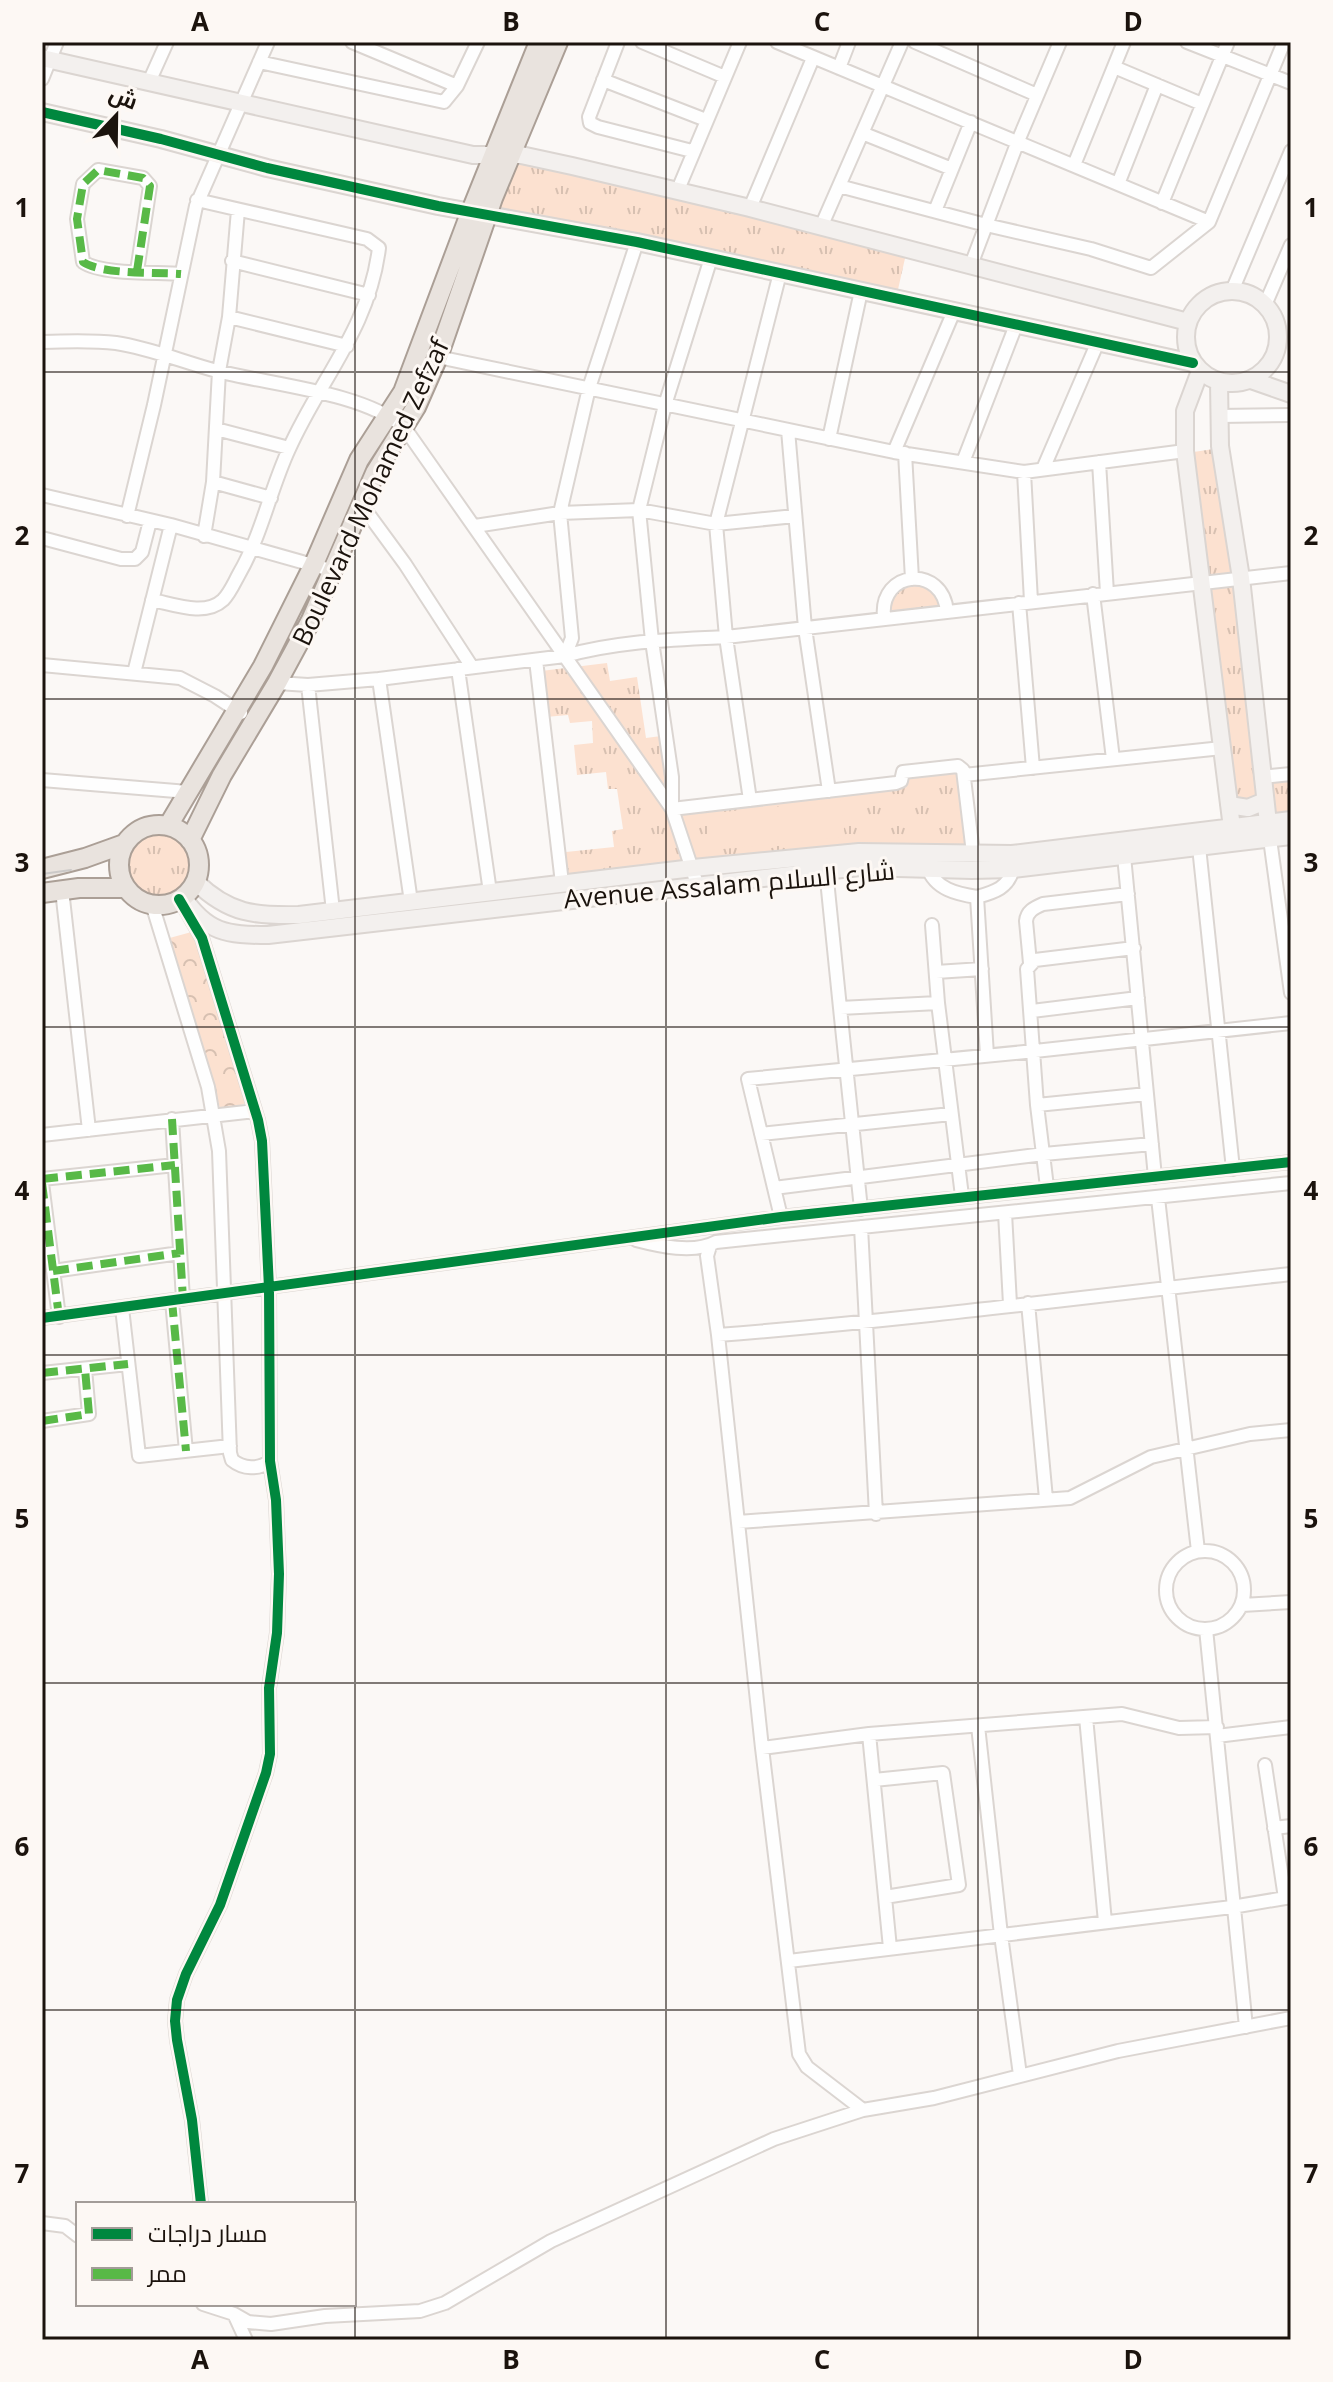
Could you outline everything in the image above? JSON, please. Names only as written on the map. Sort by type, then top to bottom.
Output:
[{"type":"main road","name":"Boulevard Mohamed Zefzaf","points":[[190,840],[222,775],[277,683],[334,571],[383,457],[416,362],[480,212],[539,42]]},
{"type":"main road","name":"Boulevard Mohamed Zefzaf","points":[[502,155],[558,42]]},
{"type":"main road","name":"Boulevard Mohamed Zefzaf","points":[[168,826],[278,639],[359,460],[397,421],[438,357],[480,212]]},
{"type":"main road","points":[[42,869],[124,844],[143,828],[168,826],[190,840],[199,861],[196,882],[181,898],[168,904],[152,904],[133,896],[126,888],[119,866],[124,844]]},
{"type":"main road","points":[[42,893],[126,888]]},
{"type":"street","points":[[42,79],[46,59],[57,42]]},
{"type":"street","points":[[149,82],[167,42]]},
{"type":"street","points":[[127,516],[197,200],[268,42]]},
{"type":"street","points":[[352,42],[457,86]]},
{"type":"street","points":[[259,62],[442,102],[457,86],[478,42]]},
{"type":"street","points":[[618,42],[589,117],[592,125],[692,151]]},
{"type":"street","points":[[642,42],[725,77]]},
{"type":"street","points":[[677,192],[740,42]]},
{"type":"street","points":[[777,42],[796,46],[813,58],[1209,222]]},
{"type":"street","points":[[839,68],[849,42]]},
{"type":"street","points":[[821,227],[902,42]]},
{"type":"street","points":[[915,42],[1037,95]]},
{"type":"street","points":[[971,265],[1060,42]]},
{"type":"street","points":[[1074,165],[1124,42]]},
{"type":"street","points":[[1187,42],[1291,83]]},
{"type":"street","points":[[1162,203],[1228,42]]},
{"type":"street","points":[[839,186],[1091,249],[1151,268],[1209,222],[1284,42]]},
{"type":"street","points":[[750,208],[813,58]]},
{"type":"street","points":[[46,59],[473,155],[558,162],[750,208],[1188,322]]},
{"type":"street","points":[[1114,67],[1202,104]]},
{"type":"street","points":[[603,80],[706,120]]},
{"type":"street","points":[[1118,184],[1157,85]]},
{"type":"street","points":[[42,112],[360,189],[637,242],[1016,325],[1196,367],[1219,382],[1235,384],[1251,380],[1265,371],[1285,341],[1265,305],[1250,295],[1232,291],[1210,296],[1193,312],[1185,336],[1187,350],[1196,367],[1185,411],[1185,451],[1232,828]]},
{"type":"street","points":[[935,211],[971,122]]},
{"type":"street","points":[[862,133],[952,169]]},
{"type":"street","points":[[1232,291],[1291,151]]},
{"type":"street","points":[[137,271],[150,186],[143,178],[98,170],[83,184],[77,219],[83,262],[92,268],[181,274]]},
{"type":"street","points":[[152,600],[194,608],[215,605],[227,595],[253,550],[289,448],[347,346],[369,295],[379,248],[375,243],[361,238],[197,200]]},
{"type":"street","points":[[204,536],[213,482],[219,371],[229,317],[238,210]]},
{"type":"street","points":[[565,656],[572,638],[560,513],[589,388],[637,242]]},
{"type":"street","points":[[1265,305],[1291,245]]},
{"type":"street","points":[[672,809],[672,777],[652,641],[639,510],[665,405],[711,258]]},
{"type":"street","points":[[232,261],[369,295]]},
{"type":"street","points":[[750,800],[726,637],[716,524],[780,273]]},
{"type":"street","points":[[829,439],[861,291]]},
{"type":"street","points":[[912,579],[899,452],[954,311]]},
{"type":"street","points":[[229,317],[347,346]]},
{"type":"street","points":[[963,462],[1016,325]]},
{"type":"street","points":[[42,342],[82,340],[139,348],[219,371],[320,393],[397,421],[475,526],[672,809],[695,876]]},
{"type":"street","points":[[1043,469],[1097,344]]},
{"type":"street","points":[[438,357],[829,439],[1024,472],[1185,451]]},
{"type":"street","points":[[1251,380],[1291,394]]},
{"type":"street","points":[[1219,382],[1220,446],[1241,578],[1261,777],[1291,993]]},
{"type":"street","points":[[1219,416],[1291,415]]},
{"type":"street","points":[[216,429],[289,448]]},
{"type":"street","points":[[788,430],[805,628],[829,791]]},
{"type":"street","points":[[1099,462],[1107,593]]},
{"type":"street","points":[[1024,472],[1025,602],[1033,768]]},
{"type":"street","points":[[213,482],[271,498]]},
{"type":"street","points":[[42,495],[171,525],[334,571]]},
{"type":"street","points":[[361,504],[405,564],[472,667]]},
{"type":"street","points":[[475,526],[560,513],[639,510],[716,524],[795,516]]},
{"type":"street","points":[[42,538],[121,559],[135,559],[142,552],[150,521]]},
{"type":"street","points":[[134,673],[171,525]]},
{"type":"street","points":[[277,683],[308,685],[379,679],[565,656],[652,641],[726,637],[1291,573]]},
{"type":"street","points":[[884,617],[884,603],[891,590],[898,583],[912,579],[923,580],[937,587],[944,596],[947,612]]},
{"type":"street","points":[[1093,594],[1113,759]]},
{"type":"street","points":[[536,660],[562,883]]},
{"type":"street","points":[[42,665],[180,678],[205,690],[253,722]]},
{"type":"street","points":[[458,669],[490,892]]},
{"type":"street","points":[[379,679],[411,902]]},
{"type":"street","points":[[308,685],[333,911]]},
{"type":"street","points":[[964,775],[1222,748]]},
{"type":"street","points":[[672,809],[896,783],[901,781],[903,772],[958,766],[963,768],[973,853]]},
{"type":"street","points":[[1261,777],[1291,774]]},
{"type":"street","points":[[42,780],[188,792]]},
{"type":"street","points":[[1229,805],[1248,808],[1265,801]]},
{"type":"street","name":"Avenue Assalam شارع السلام","points":[[209,934],[268,935],[859,852],[928,868],[1013,869],[1199,847],[1269,831],[1291,820]]},
{"type":"street","name":"Avenue Assalam شارع السلام","points":[[196,882],[219,902],[249,913],[269,916],[562,883],[826,870],[898,859],[973,853],[1012,854],[1232,828],[1291,836]]},
{"type":"street","points":[[1199,847],[1233,1169]]},
{"type":"street","points":[[1124,856],[1155,1177]]},
{"type":"street","points":[[928,868],[938,884],[977,897],[999,890],[1008,883],[1013,869]]},
{"type":"street","points":[[826,870],[861,1209]]},
{"type":"street","points":[[62,890],[89,1130]]},
{"type":"street","points":[[1047,1187],[1037,1105],[1027,969],[1030,963],[1027,914],[1043,904],[1128,894]]},
{"type":"street","points":[[977,897],[987,1055]]},
{"type":"street","points":[[181,898],[209,934],[262,1141],[269,1288],[270,1461],[276,1500],[279,1574],[277,1633],[269,1688],[270,1754],[240,1852],[220,1905],[186,1974],[176,2010],[177,2040],[192,2120],[201,2202]]},
{"type":"street","points":[[152,904],[194,1037],[214,1114],[219,1151],[232,1460],[238,1465],[259,1467],[270,1461]]},
{"type":"street","points":[[932,925],[938,1003],[962,1196]]},
{"type":"street","points":[[1030,963],[1134,948]]},
{"type":"street","points":[[936,972],[982,969]]},
{"type":"street","points":[[1032,1011],[1138,998]]},
{"type":"street","points":[[840,1008],[938,1003]]},
{"type":"street","points":[[781,1217],[748,1079],[1291,1023]]},
{"type":"street","points":[[1037,1105],[1147,1094]]},
{"type":"street","points":[[42,1135],[255,1111]]},
{"type":"street","points":[[761,1134],[951,1114]]},
{"type":"street","points":[[172,1119],[186,1451]]},
{"type":"street","points":[[774,1188],[957,1164],[1152,1144]]},
{"type":"street","points":[[42,1318],[781,1217],[1291,1162]]},
{"type":"street","points":[[59,1317],[42,1181],[175,1165]]},
{"type":"street","points":[[631,1239],[662,1247],[710,1246],[716,1242],[1291,1183]]},
{"type":"street","points":[[1158,1198],[1198,1551]]},
{"type":"street","points":[[1005,1213],[1010,1304]]},
{"type":"street","points":[[861,1227],[876,1514]]},
{"type":"street","points":[[710,1246],[707,1256],[799,2054],[807,2067],[863,2110]]},
{"type":"street","points":[[53,1271],[180,1253]]},
{"type":"street","points":[[718,1335],[865,1323],[1291,1274]]},
{"type":"street","points":[[1028,1303],[1046,1499]]},
{"type":"street","points":[[122,1308],[139,1456],[230,1446]]},
{"type":"street","points":[[42,1373],[128,1364]]},
{"type":"street","points":[[42,1421],[89,1414],[85,1369]]},
{"type":"street","points":[[738,1522],[1070,1498],[1151,1457],[1250,1434],[1291,1430]]},
{"type":"street","points":[[1198,1551],[1222,1554],[1239,1570],[1244,1593],[1242,1605],[1228,1622],[1206,1629],[1184,1623],[1175,1615],[1166,1593],[1171,1571],[1178,1561],[1198,1551]]},
{"type":"street","points":[[1242,1605],[1291,1602]]},
{"type":"street","points":[[1206,1629],[1246,2027]]},
{"type":"street","points":[[762,1748],[869,1734],[1122,1714],[1179,1728],[1217,1731],[1291,1727]]},
{"type":"street","points":[[1086,1717],[1105,1922]]},
{"type":"street","points":[[978,1726],[1020,2075]]},
{"type":"street","points":[[869,1734],[890,1948]]},
{"type":"street","points":[[789,1961],[1288,1898],[1265,1765]]},
{"type":"street","points":[[874,1780],[943,1773],[959,1885],[885,1897]]},
{"type":"street","points":[[1274,1828],[1291,1826]]},
{"type":"street","points":[[232,2309],[248,2322],[271,2324],[325,2316],[420,2311],[445,2303],[551,2241],[774,2139],[863,2110],[934,2098],[1118,2051],[1291,2018]]},
{"type":"street","points":[[42,2223],[65,2226],[76,2234]]},
{"type":"street","points":[[232,2309],[246,2340]]},
{"type":"green space","points":[[515,152],[908,245],[897,294],[493,206]]},
{"type":"green space","points":[[1220,448],[1261,776],[1291,774],[1291,820],[1232,828],[1187,453]]},
{"type":"green space","points":[[910,583],[929,586],[944,606],[886,612],[891,596]]},
{"type":"green space","points":[[538,652],[541,671],[607,663],[610,681],[637,677],[646,738],[661,736],[672,809],[902,781],[902,773],[962,766],[973,853],[938,853],[562,883],[566,852],[614,847],[612,831],[623,829],[617,789],[608,789],[606,772],[577,775],[574,745],[593,743],[592,721],[570,723],[568,715],[546,717]]},
{"type":"green space","points":[[840,800],[845,837],[713,850],[704,814]]},
{"type":"green space","points":[[151,832],[163,832],[180,841],[187,852],[187,876],[180,887],[163,896],[151,896],[139,891],[130,882],[125,870],[125,858],[130,846],[139,837]]},
{"type":"green space","points":[[195,931],[250,1102],[221,1111],[166,939]]},
{"type":"tram line","points":[[42,874],[71,870]]},
{"type":"marked path","points":[[137,271],[150,186],[143,178],[98,170],[83,184],[77,219],[83,262],[116,271],[181,274]]},
{"type":"marked path","points":[[172,1119],[183,1299]]},
{"type":"marked path","points":[[42,1179],[175,1165]]},
{"type":"marked path","points":[[42,1183],[59,1317]]},
{"type":"marked path","points":[[53,1271],[180,1253]]},
{"type":"marked path","points":[[172,1301],[186,1451]]},
{"type":"marked path","points":[[42,1373],[128,1364]]},
{"type":"marked path","points":[[42,1421],[89,1414],[85,1369]]},
{"type":"cycle path","points":[[42,112],[161,139],[267,168],[438,206],[637,242],[1193,363]]},
{"type":"cycle path","points":[[179,899],[202,938],[262,1141],[269,1288],[270,1461],[276,1500],[279,1574],[277,1633],[269,1688],[270,1754],[266,1773],[220,1905],[186,1974],[177,2000],[177,2040],[192,2120],[201,2202]]},
{"type":"cycle path","points":[[42,1318],[781,1217],[1291,1162]]}]
